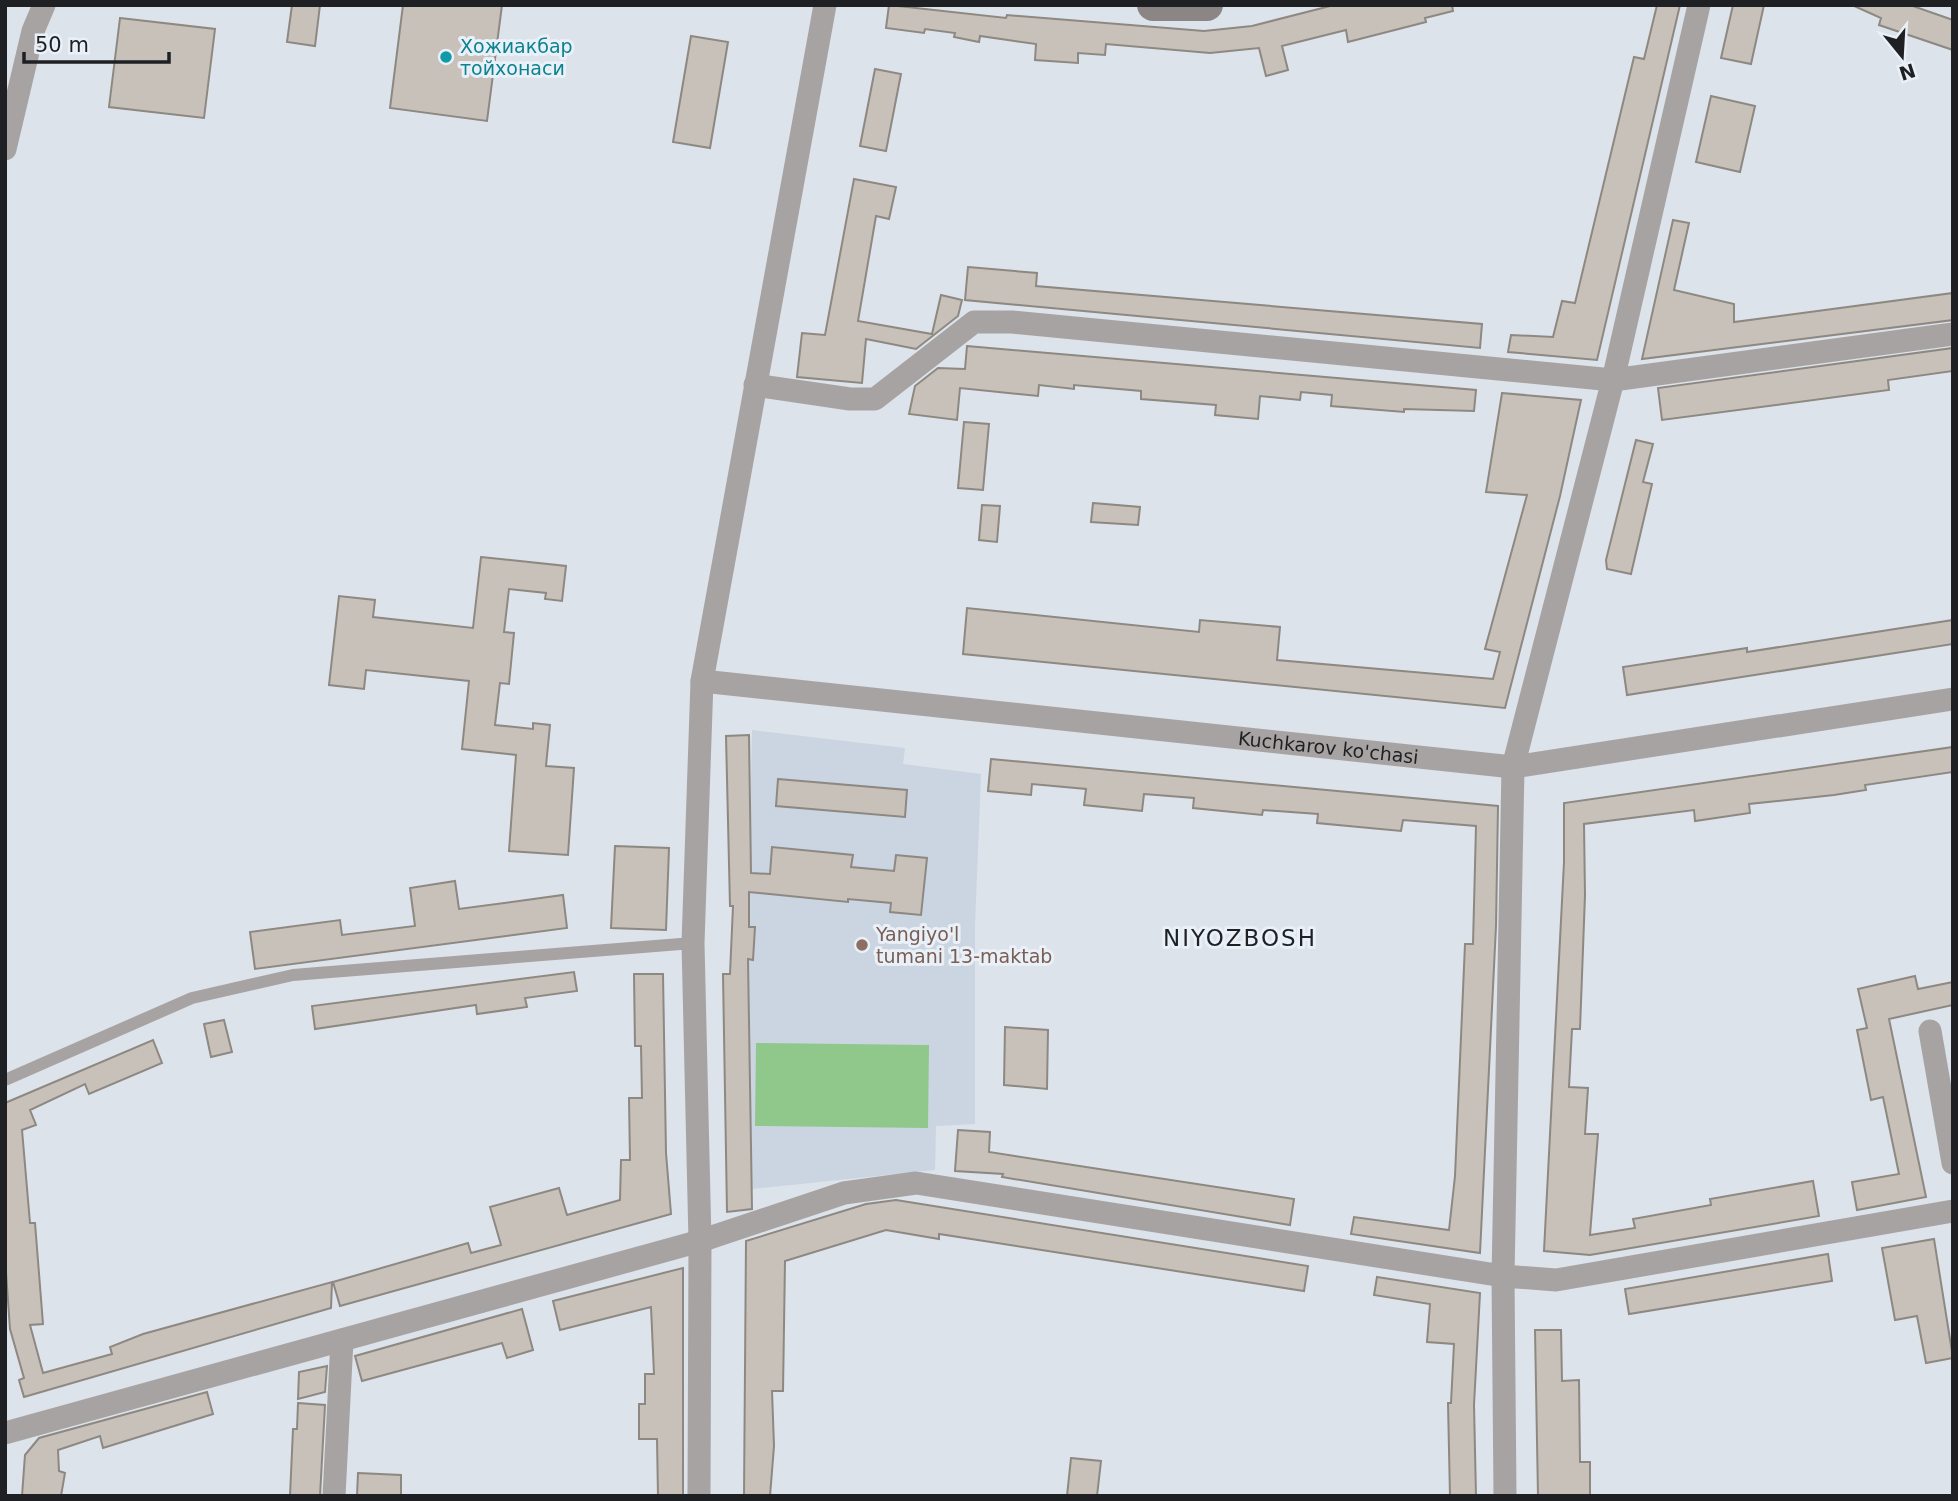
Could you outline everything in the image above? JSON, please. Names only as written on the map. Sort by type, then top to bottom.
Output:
[{"type":"main road","points":[[1153,5],[1207,5]]},
{"type":"street","points":[[5,149],[33,31],[44,5]]},
{"type":"street","points":[[699,1496],[700,1241],[693,943],[702,681],[825,5]]},
{"type":"street","points":[[1505,1496],[1503,1276],[1513,767],[1613,380],[1699,5]]},
{"type":"street","points":[[755,385],[850,399],[875,399],[974,322],[1012,322],[1613,380],[1953,334]]},
{"type":"street","name":"Kuchkarov ko'chasi","points":[[702,681],[1513,767],[1953,699]]},
{"type":"street","points":[[1930,1031],[1953,1163]]},
{"type":"street","points":[[5,1433],[700,1241],[844,1193],[916,1183],[1503,1276],[1556,1280],[1953,1211]]},
{"type":"street","points":[[334,1496],[342,1340]]},
{"type":"lane","points":[[5,1080],[192,998],[293,975],[693,943]]},
{"type":"shaded area","name":"Yangiyo'l tumani 13-maktab","points":[[752,730],[905,748],[903,764],[981,774],[975,924],[975,1124],[936,1126],[935,1170],[752,1189],[748,967]]},
{"type":"green space","points":[[756,1043],[929,1045],[928,1128],[755,1126]]},
{"type":"building","points":[[292,5],[320,5],[315,46],[287,42]]},
{"type":"building","name":"Хожиакбар тойхонаси","points":[[403,5],[502,5],[487,121],[390,108]]},
{"type":"building","points":[[889,5],[1006,18],[1007,15],[1204,31],[1252,26],[1334,5],[1452,5],[1453,11],[1425,18],[1426,22],[1348,42],[1346,30],[1282,46],[1288,70],[1266,76],[1259,48],[1210,53],[1106,44],[1105,55],[1078,53],[1078,63],[1035,60],[1036,44],[980,36],[979,42],[954,37],[955,33],[925,29],[924,33],[886,28]]},
{"type":"building","points":[[1657,5],[1680,5],[1597,360],[1508,352],[1511,335],[1553,337],[1562,301],[1575,303],[1634,57],[1644,59]]},
{"type":"building","points":[[1733,5],[1764,5],[1751,64],[1721,58]]},
{"type":"building","points":[[1852,5],[1910,5],[1953,20],[1953,50],[1879,25],[1881,18]]},
{"type":"building","points":[[120,18],[215,29],[204,118],[109,107]]},
{"type":"building","points":[[691,36],[728,42],[710,148],[673,142]]},
{"type":"building","points":[[875,69],[901,74],[886,151],[860,146]]},
{"type":"building","points":[[1711,96],[1755,106],[1740,172],[1696,162]]},
{"type":"building","points":[[854,179],[896,187],[889,219],[876,216],[858,321],[932,334],[941,295],[962,300],[958,316],[916,349],[866,339],[862,383],[797,377],[802,333],[825,335]]},
{"type":"building","points":[[1673,220],[1689,223],[1674,290],[1734,304],[1734,322],[1953,293],[1953,320],[1642,359]]},
{"type":"building","points":[[968,267],[1037,273],[1036,286],[1482,324],[1480,348],[965,300]]},
{"type":"building","points":[[967,346],[1476,390],[1474,411],[1404,409],[1404,412],[1331,406],[1332,395],[1301,392],[1300,400],[1260,396],[1258,419],[1215,415],[1216,405],[1141,399],[1141,391],[1039,385],[1038,396],[960,388],[957,420],[909,414],[915,386],[938,368],[965,369]]},
{"type":"building","points":[[1953,348],[1953,371],[1888,380],[1889,390],[1662,420],[1658,388]]},
{"type":"building","points":[[1502,393],[1581,400],[1560,496],[1505,708],[963,654],[967,608],[1199,632],[1200,620],[1280,627],[1277,660],[1493,679],[1500,652],[1485,649],[1527,495],[1486,492]]},
{"type":"building","points":[[964,422],[989,424],[983,490],[958,488]]},
{"type":"building","points":[[1636,440],[1653,444],[1643,482],[1652,484],[1631,574],[1607,569],[1606,560]]},
{"type":"building","points":[[1093,503],[1140,507],[1138,525],[1091,522]]},
{"type":"building","points":[[982,505],[1000,506],[997,542],[979,540]]},
{"type":"building","points":[[481,557],[566,566],[562,601],[545,599],[546,593],[509,589],[504,632],[514,633],[509,684],[500,683],[495,725],[533,729],[533,723],[550,725],[546,766],[574,768],[568,855],[509,851],[516,755],[462,749],[469,681],[366,670],[364,689],[329,685],[339,596],[375,600],[373,617],[473,628]]},
{"type":"building","points":[[1953,620],[1953,644],[1627,695],[1623,667],[1747,648],[1747,652]]},
{"type":"building","points":[[749,735],[751,873],[770,874],[772,847],[853,855],[851,867],[894,871],[896,855],[927,858],[921,915],[890,912],[891,903],[848,899],[848,902],[749,892],[749,927],[755,927],[753,960],[748,959],[752,1209],[727,1212],[723,974],[730,974],[733,906],[730,906],[726,736]]},
{"type":"building","points":[[1953,747],[1953,772],[1865,785],[1866,790],[1749,804],[1750,813],[1695,821],[1694,810],[1584,824],[1585,895],[1580,1029],[1572,1029],[1569,1087],[1588,1088],[1585,1134],[1598,1134],[1590,1235],[1635,1228],[1633,1219],[1711,1205],[1710,1199],[1813,1181],[1819,1216],[1590,1255],[1544,1251],[1564,862],[1564,803]]},
{"type":"building","points":[[991,759],[1498,806],[1496,926],[1480,1253],[1351,1234],[1354,1217],[1449,1230],[1455,1176],[1465,944],[1473,944],[1476,826],[1403,820],[1401,831],[1317,823],[1318,814],[1263,810],[1262,815],[1193,808],[1194,798],[1144,794],[1142,811],[1084,805],[1086,789],[1032,784],[1031,795],[988,791]]},
{"type":"building","points":[[778,779],[907,790],[905,817],[776,806]]},
{"type":"building","points":[[615,846],[669,848],[666,930],[611,928]]},
{"type":"building","points":[[455,881],[459,909],[563,895],[567,928],[255,969],[250,932],[340,920],[342,935],[415,926],[410,888]]},
{"type":"building","points":[[574,972],[577,991],[525,998],[527,1007],[477,1014],[476,1005],[315,1029],[312,1006]]},
{"type":"building","points":[[634,974],[663,974],[666,1153],[671,1214],[340,1306],[333,1282],[468,1243],[471,1253],[501,1245],[490,1207],[559,1188],[567,1215],[620,1200],[621,1160],[630,1160],[629,1098],[642,1098],[641,1046],[635,1046]]},
{"type":"building","points":[[1915,976],[1918,989],[1953,982],[1953,1005],[1889,1019],[1926,1197],[1857,1210],[1852,1182],[1899,1174],[1883,1097],[1871,1100],[1857,1030],[1867,1028],[1858,989]]},
{"type":"building","points":[[224,1020],[232,1052],[211,1057],[204,1024]]},
{"type":"building","points":[[1005,1027],[1048,1030],[1047,1089],[1004,1085]]},
{"type":"building","points":[[153,1040],[162,1063],[89,1094],[85,1084],[30,1110],[36,1125],[22,1130],[30,1223],[35,1223],[43,1324],[30,1325],[43,1373],[112,1354],[110,1347],[143,1334],[332,1282],[331,1308],[24,1397],[19,1380],[24,1378],[10,1329],[5,1258],[5,1103]]},
{"type":"building","points":[[958,1130],[990,1132],[989,1152],[1294,1199],[1290,1225],[1002,1177],[1003,1174],[955,1171]]},
{"type":"building","points":[[896,1200],[1308,1266],[1304,1291],[939,1234],[939,1239],[886,1230],[785,1261],[783,1391],[772,1391],[774,1446],[770,1496],[744,1496],[746,1241],[866,1204]]},
{"type":"building","points":[[1934,1239],[1953,1358],[1926,1363],[1917,1316],[1895,1320],[1882,1248]]},
{"type":"building","points":[[1828,1254],[1832,1281],[1629,1314],[1625,1289]]},
{"type":"building","points":[[683,1268],[683,1496],[658,1496],[657,1439],[639,1439],[639,1404],[645,1404],[645,1374],[654,1374],[651,1307],[560,1330],[553,1301]]},
{"type":"building","points":[[1377,1277],[1480,1293],[1474,1405],[1476,1496],[1450,1496],[1448,1403],[1451,1403],[1454,1344],[1427,1342],[1430,1304],[1374,1295]]},
{"type":"building","points":[[522,1309],[533,1350],[507,1358],[502,1343],[362,1381],[355,1356]]},
{"type":"building","points":[[1535,1330],[1561,1330],[1562,1381],[1579,1380],[1580,1462],[1590,1462],[1590,1496],[1538,1496]]},
{"type":"building","points":[[327,1366],[325,1392],[298,1399],[299,1372]]},
{"type":"building","points":[[207,1392],[213,1414],[103,1448],[100,1436],[58,1450],[59,1471],[65,1473],[61,1496],[22,1496],[25,1455],[39,1438]]},
{"type":"building","points":[[298,1403],[325,1405],[320,1496],[290,1496],[293,1429],[297,1429]]},
{"type":"building","points":[[1071,1458],[1101,1461],[1097,1496],[1067,1496]]},
{"type":"building","points":[[358,1473],[401,1475],[401,1496],[357,1496]]},
{"type":"place","name":"Хожиакбар тойхонаси","points":[[446,57]]},
{"type":"place","name":"Yangiyo'l tumani 13-maktab","points":[[862,945]]},
{"type":"district","name":"NIYOZBOSH","points":[[1240,938]]}]
